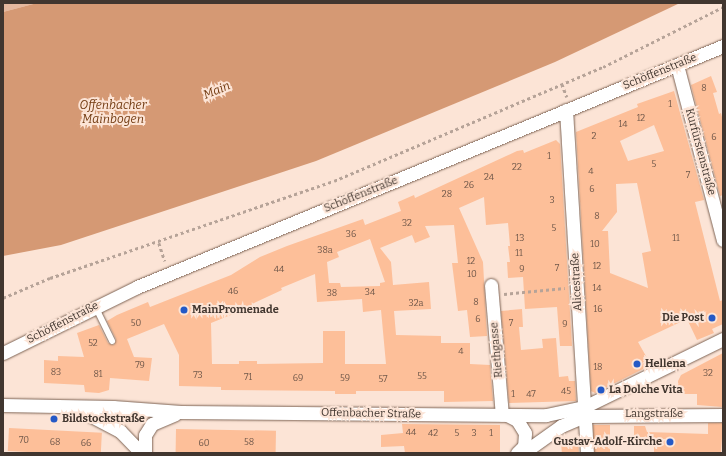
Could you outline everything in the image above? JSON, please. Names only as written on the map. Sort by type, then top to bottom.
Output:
[{"type":"street","name":"Schöffenstraße","points":[[3,353],[95,306],[567,104],[677,65],[723,46]]},
{"type":"street","name":"Kurfürstenstraße","points":[[677,65],[723,240]]},
{"type":"street","name":"Alicestraße","points":[[567,104],[587,453]]},
{"type":"street","name":"Riethgasse","points":[[492,290],[504,415]]},
{"type":"street","name":"Offenbacher Straße","points":[[3,405],[181,412],[546,415],[584,412],[624,388],[723,339]]},
{"type":"street","points":[[624,388],[619,397],[622,407],[638,414]]},
{"type":"street","points":[[73,407],[120,431],[141,453]]},
{"type":"street","points":[[145,453],[145,435],[152,424],[181,412]]},
{"type":"street","name":"Langstraße","points":[[584,412],[638,414],[723,414]]},
{"type":"street","points":[[523,453],[561,426],[584,412]]},
{"type":"street","points":[[504,415],[517,420],[525,433],[524,446],[517,453]]},
{"type":"lane","points":[[95,306],[112,341]]},
{"type":"path","points":[[3,298],[50,278],[159,243],[327,184],[603,67],[723,7]]},
{"type":"path","points":[[562,84],[567,104]]},
{"type":"path","points":[[159,243],[170,274]]},
{"type":"path","points":[[492,290],[577,287]]},
{"type":"shaded area","points":[[3,3],[37,3],[3,12]]},
{"type":"water","name":"Offenbacher Mainbogen","points":[[37,3],[680,3],[555,62],[316,161],[61,245],[3,256],[3,12]]},
{"type":"building","points":[[711,76],[717,92],[713,93],[719,114],[721,113],[723,121],[723,195],[720,196],[691,85]]},
{"type":"building","points":[[674,91],[704,200],[695,202],[720,301],[723,300],[723,324],[712,329],[714,333],[697,340],[687,319],[638,342],[651,365],[595,393],[591,391],[576,132],[638,107],[637,104]],"holes":[[[654,125],[664,151],[628,161],[620,141]],[[637,183],[651,251],[642,253],[648,288],[610,273],[608,231],[602,231],[617,212],[616,184]]]},
{"type":"building","points":[[556,140],[560,144],[572,346],[560,346],[557,307],[525,309],[523,277],[508,278],[507,262],[510,262],[508,246],[510,246],[508,223],[486,225],[484,197],[459,208],[483,262],[487,336],[470,337],[467,310],[458,311],[452,263],[458,263],[454,225],[425,226],[430,237],[415,243],[412,235],[380,248],[391,262],[393,285],[429,282],[431,309],[394,311],[396,335],[441,336],[441,343],[470,343],[470,364],[490,365],[493,401],[444,402],[444,391],[356,391],[356,394],[335,394],[335,391],[221,390],[221,387],[179,386],[179,355],[164,324],[127,339],[134,357],[152,358],[149,381],[110,378],[109,390],[99,393],[85,392],[84,385],[44,383],[44,360],[58,361],[58,356],[84,357],[77,333],[99,325],[108,343],[114,345],[116,339],[107,321],[117,315],[148,302],[150,307],[231,275],[260,257],[287,246],[363,219],[365,225],[401,211],[398,202],[414,195],[415,198],[517,151],[523,150],[524,153]],"holes":[[[370,239],[385,282],[380,283],[380,286],[341,287],[340,283],[329,283],[327,262],[339,257],[337,252]],[[315,274],[317,302],[362,299],[363,312],[381,310],[386,364],[345,364],[345,331],[323,331],[323,363],[257,364],[257,361],[239,361],[239,364],[212,364],[211,323],[253,306],[252,304],[282,290],[281,288]]]},
{"type":"building","points":[[522,309],[523,327],[519,327],[521,350],[543,348],[542,339],[556,338],[559,377],[568,376],[569,381],[575,381],[576,401],[509,403],[501,311]]},
{"type":"building","points":[[723,353],[723,407],[697,405],[697,394],[678,394],[678,381],[681,375]]},
{"type":"building","points":[[708,423],[723,423],[721,453],[654,453],[654,446],[634,446],[634,426],[645,426],[647,432],[708,434]]},
{"type":"building","points":[[402,424],[500,425],[500,453],[405,453],[404,446],[381,447],[381,435],[403,433]]},
{"type":"building","points":[[593,425],[610,425],[610,453],[593,453]]},
{"type":"building","points":[[9,428],[102,433],[101,453],[8,451]]},
{"type":"building","points":[[176,429],[276,431],[276,453],[176,453]]},
{"type":"building","points":[[578,440],[579,453],[562,453],[561,441]]},
{"type":"place","name":"MainPromenade","points":[[184,310]]},
{"type":"place","name":"Die Post","points":[[712,318]]},
{"type":"place","name":"Hellena","points":[[637,364]]},
{"type":"place","name":"La Dolche Vita","points":[[601,390]]},
{"type":"place","name":"Bildstockstraße","points":[[54,419]]},
{"type":"place","name":"Gustav-Adolf-Kirche","points":[[670,442]]},
{"type":"water label","name":"Main","points":[[217,91]]}]
